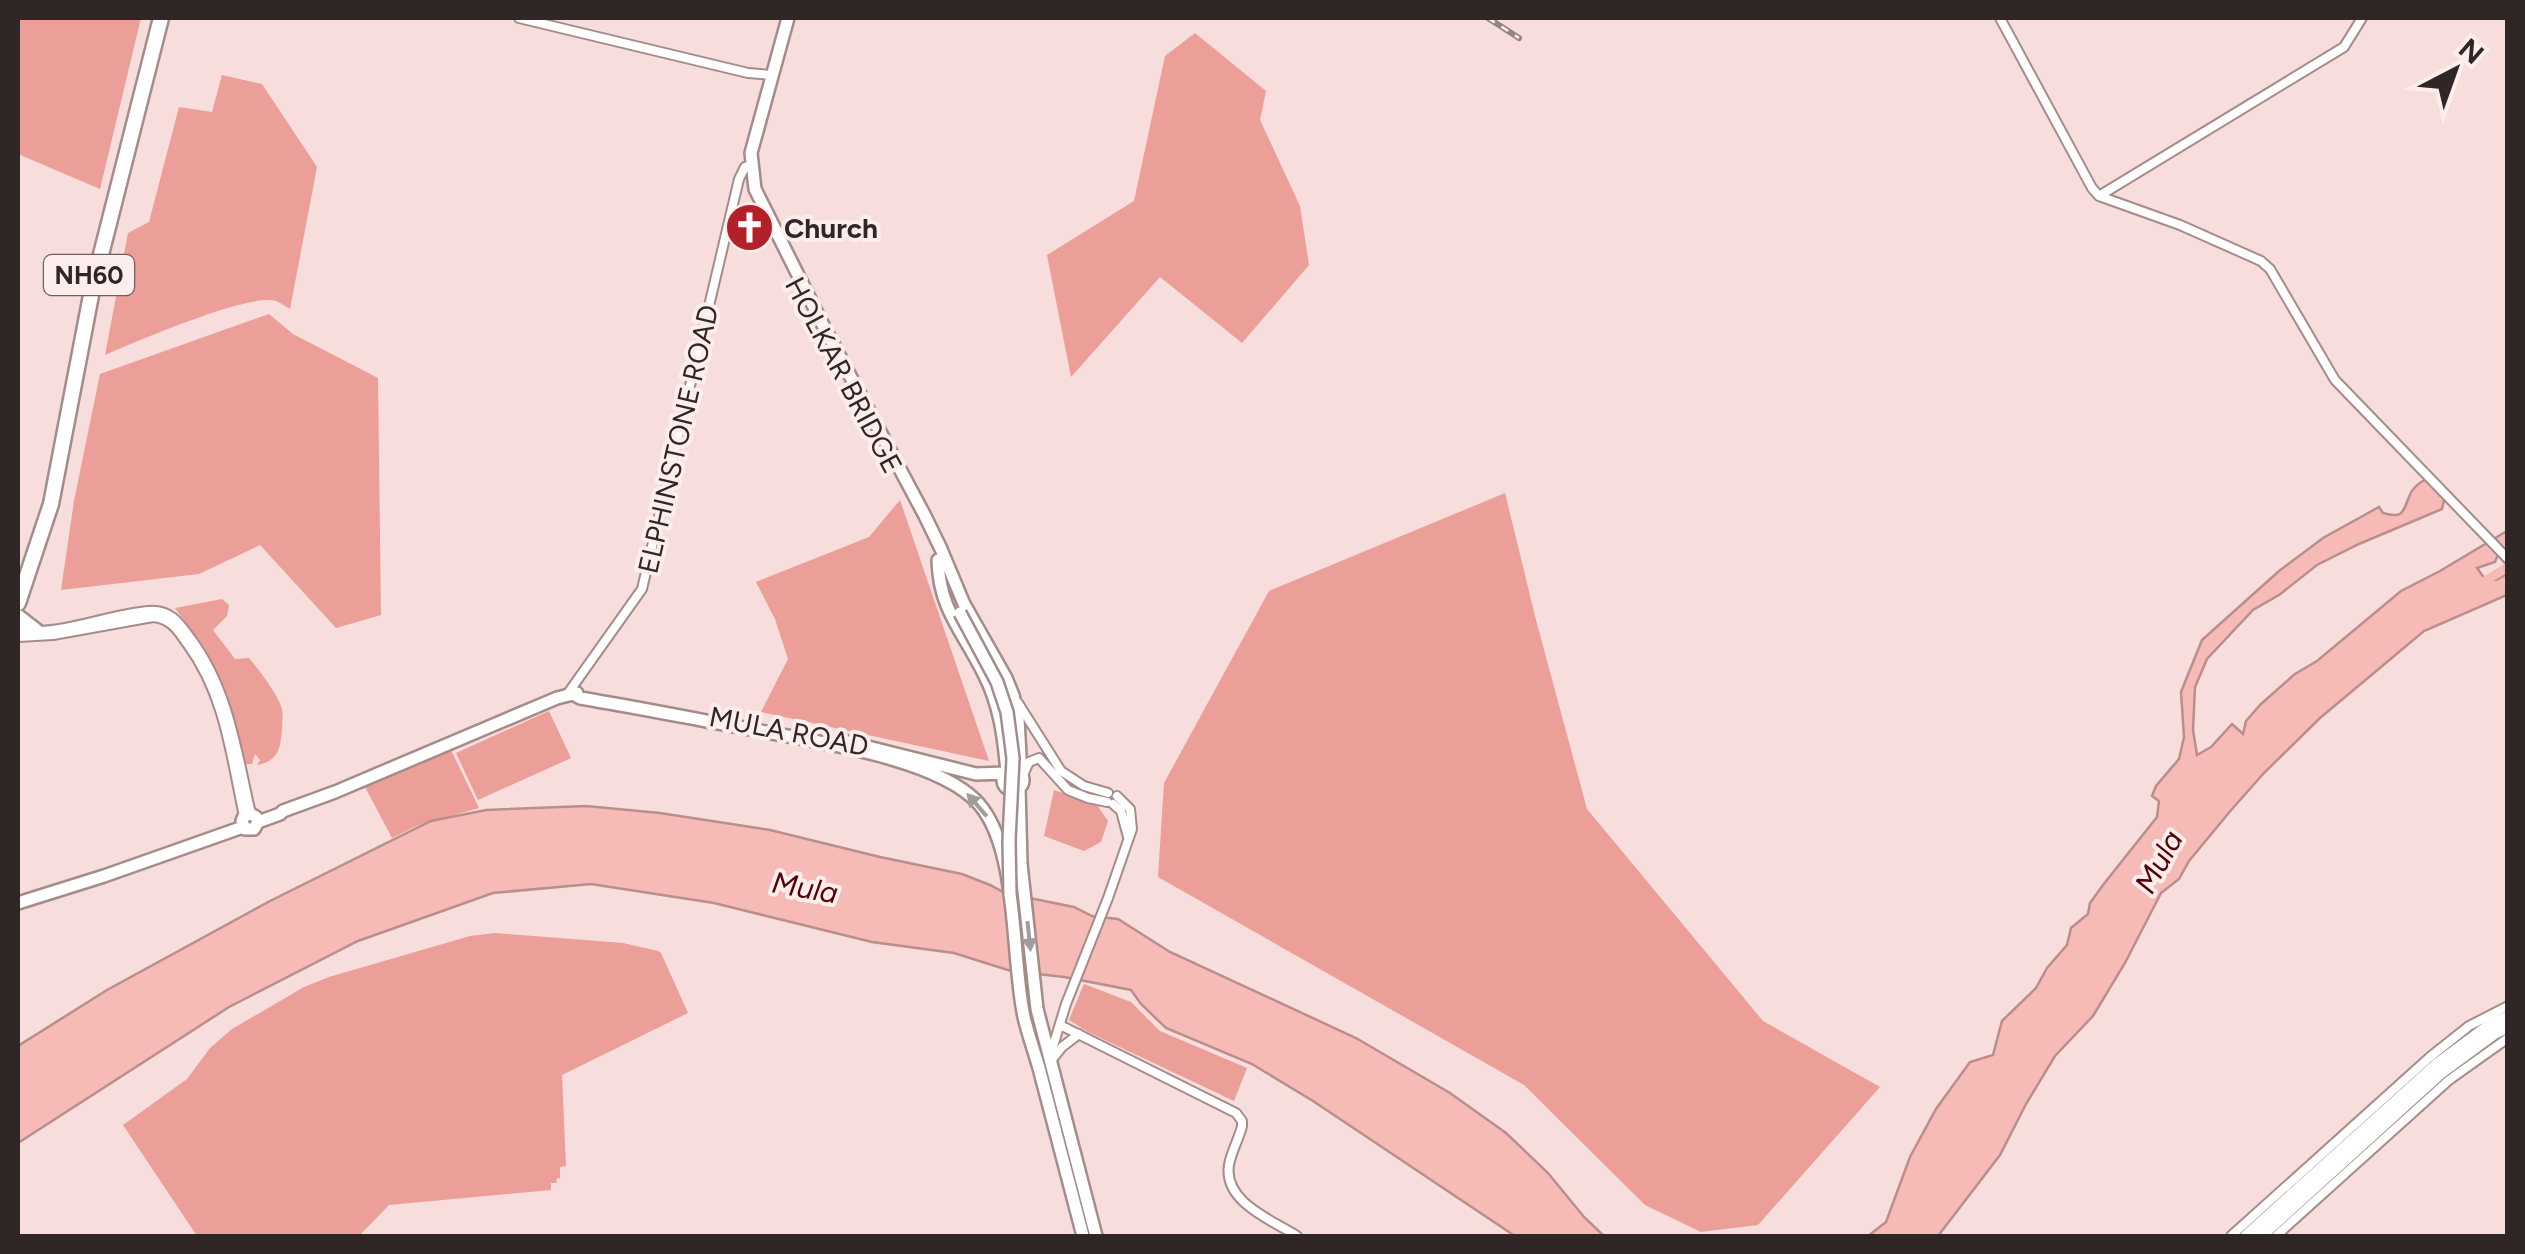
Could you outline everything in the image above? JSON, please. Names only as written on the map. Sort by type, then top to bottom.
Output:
[{"type":"highway","name":"NH60","points":[[18,578],[45,502],[86,288],[153,18]]},
{"type":"highway","name":"NH60","points":[[18,602],[51,504],[92,290],[161,18]]},
{"type":"highway","points":[[18,617],[36,631]]},
{"type":"main road","name":"ELPHINSTONE ROAD","points":[[786,18],[748,166],[759,200],[1013,695],[1021,739],[1021,780]]},
{"type":"main road","name":"HOLKAR BRIDGE","points":[[748,166],[746,178],[754,202],[920,520],[960,613],[997,682],[1007,712],[1013,758],[1010,895]]},
{"type":"main road","points":[[938,560],[946,608],[996,702],[1005,743],[1006,777]]},
{"type":"main road","points":[[18,899],[249,819],[280,814],[569,695]]},
{"type":"main road","name":"MULA ROAD","points":[[569,695],[638,704],[976,774],[1006,777],[1014,770],[1021,780]]},
{"type":"main road","points":[[842,745],[941,776],[977,802],[997,835],[1010,895],[1025,1021],[1083,1236]]},
{"type":"main road","points":[[1021,780],[1021,864],[1037,1009],[1096,1236]]},
{"type":"main road","points":[[2246,1236],[2436,1065],[2490,1025],[2508,1017]]},
{"type":"main road","points":[[2261,1236],[2442,1072],[2508,1027]]},
{"type":"street","points":[[520,18],[768,79]]},
{"type":"street","points":[[2000,18],[2099,196],[2262,260],[2335,380],[2508,558]]},
{"type":"street","points":[[2099,196],[2344,46],[2362,18]]},
{"type":"street","name":"ELPHINSTONE ROAD","points":[[569,695],[642,589],[739,179],[748,166]]},
{"type":"street","points":[[18,633],[153,610],[172,615],[207,662],[224,701],[249,819]]},
{"type":"street","points":[[18,633],[52,635],[154,616],[169,621],[202,665],[219,703],[249,819]]},
{"type":"street","points":[[1013,695],[1061,772],[1126,804],[1132,816],[1128,842],[1066,1004],[1059,1044],[1050,1060]]},
{"type":"street","points":[[1021,780],[1029,762],[1039,758],[1068,790],[1088,798],[1111,799]]},
{"type":"street","points":[[2231,1236],[2430,1057],[2469,1026],[2508,1006]]},
{"type":"street","points":[[1060,1025],[1236,1113],[1242,1126],[1229,1166],[1231,1187],[1244,1203],[1298,1236]]},
{"type":"street","points":[[1059,1044],[1079,1034]]},
{"type":"street","points":[[2276,1236],[2449,1080],[2508,1038]]},
{"type":"shaded area","points":[[18,18],[141,18],[100,189],[18,154]]},
{"type":"shaded area","points":[[1195,33],[1266,91],[1260,120],[1300,206],[1309,265],[1242,343],[1160,277],[1071,377],[1047,255],[1134,201],[1165,56]]},
{"type":"shaded area","points":[[222,75],[262,84],[317,167],[290,309],[276,301],[241,304],[105,355],[128,233],[149,222],[179,107],[212,112]]},
{"type":"shaded area","points":[[269,314],[293,334],[378,378],[381,615],[336,628],[260,545],[199,574],[61,590],[74,501],[100,374]]},
{"type":"shaded area","points":[[1505,493],[1587,809],[1763,1021],[1880,1087],[1758,1225],[1701,1232],[1645,1205],[1524,1085],[1158,877],[1164,783],[1269,591]]},
{"type":"shaded area","points":[[900,500],[989,761],[761,712],[788,659],[775,619],[756,582],[869,537]]},
{"type":"shaded area","points":[[222,599],[229,605],[227,616],[213,630],[235,659],[249,658],[282,709],[279,749],[269,761],[257,765],[260,760],[255,754],[252,764],[243,764],[237,728],[207,653],[175,608]]},
{"type":"shaded area","points":[[549,711],[571,758],[478,800],[456,753]]},
{"type":"shaded area","points":[[450,748],[479,808],[419,825],[392,838],[363,783]]},
{"type":"shaded area","points":[[1054,790],[1097,805],[1108,821],[1101,842],[1084,851],[1044,836]]},
{"type":"shaded area","points":[[495,933],[623,943],[658,951],[688,1013],[562,1075],[566,1166],[560,1167],[560,1178],[551,1183],[551,1190],[389,1205],[359,1236],[197,1236],[123,1125],[187,1079],[210,1048],[232,1029],[304,987],[470,936]]},
{"type":"shaded area","points":[[1084,984],[1131,1002],[1160,1031],[1247,1068],[1234,1101],[1069,1020]]},
{"type":"water","points":[[2428,478],[2445,496],[2442,509],[2317,565],[2253,610],[2207,659],[2195,687],[2193,730],[2197,755],[2211,747],[2232,724],[2243,734],[2246,721],[2261,704],[2401,591],[2507,531],[2507,557],[2497,557],[2495,562],[2477,568],[2485,579],[2496,580],[2507,574],[2507,595],[2424,631],[2320,718],[2232,809],[2179,879],[2161,893],[2093,1016],[2055,1056],[2000,1155],[1938,1236],[1868,1236],[1886,1222],[1910,1157],[1936,1109],[1970,1062],[1993,1055],[2002,1021],[2036,988],[2067,945],[2071,928],[2088,914],[2090,903],[2157,817],[2159,801],[2152,796],[2179,759],[2184,737],[2181,692],[2202,640],[2279,571],[2323,538],[2379,507],[2383,513],[2401,513],[2412,490]]},
{"type":"water","points":[[586,806],[770,830],[962,874],[1005,893],[1118,919],[1170,952],[1356,1038],[1450,1093],[1506,1133],[1604,1236],[1515,1236],[1252,1064],[1166,1028],[1131,990],[1011,971],[954,953],[872,942],[714,903],[591,884],[493,893],[358,941],[229,1007],[18,1143],[18,1046],[107,990],[270,901],[431,821],[486,810]]},
{"type":"waterway","name":"Mula","points":[[2480,584],[2508,567]]},
{"type":"railway","points":[[1488,18],[1519,38]]},
{"type":"place","name":"Church","points":[[749,228]]}]
